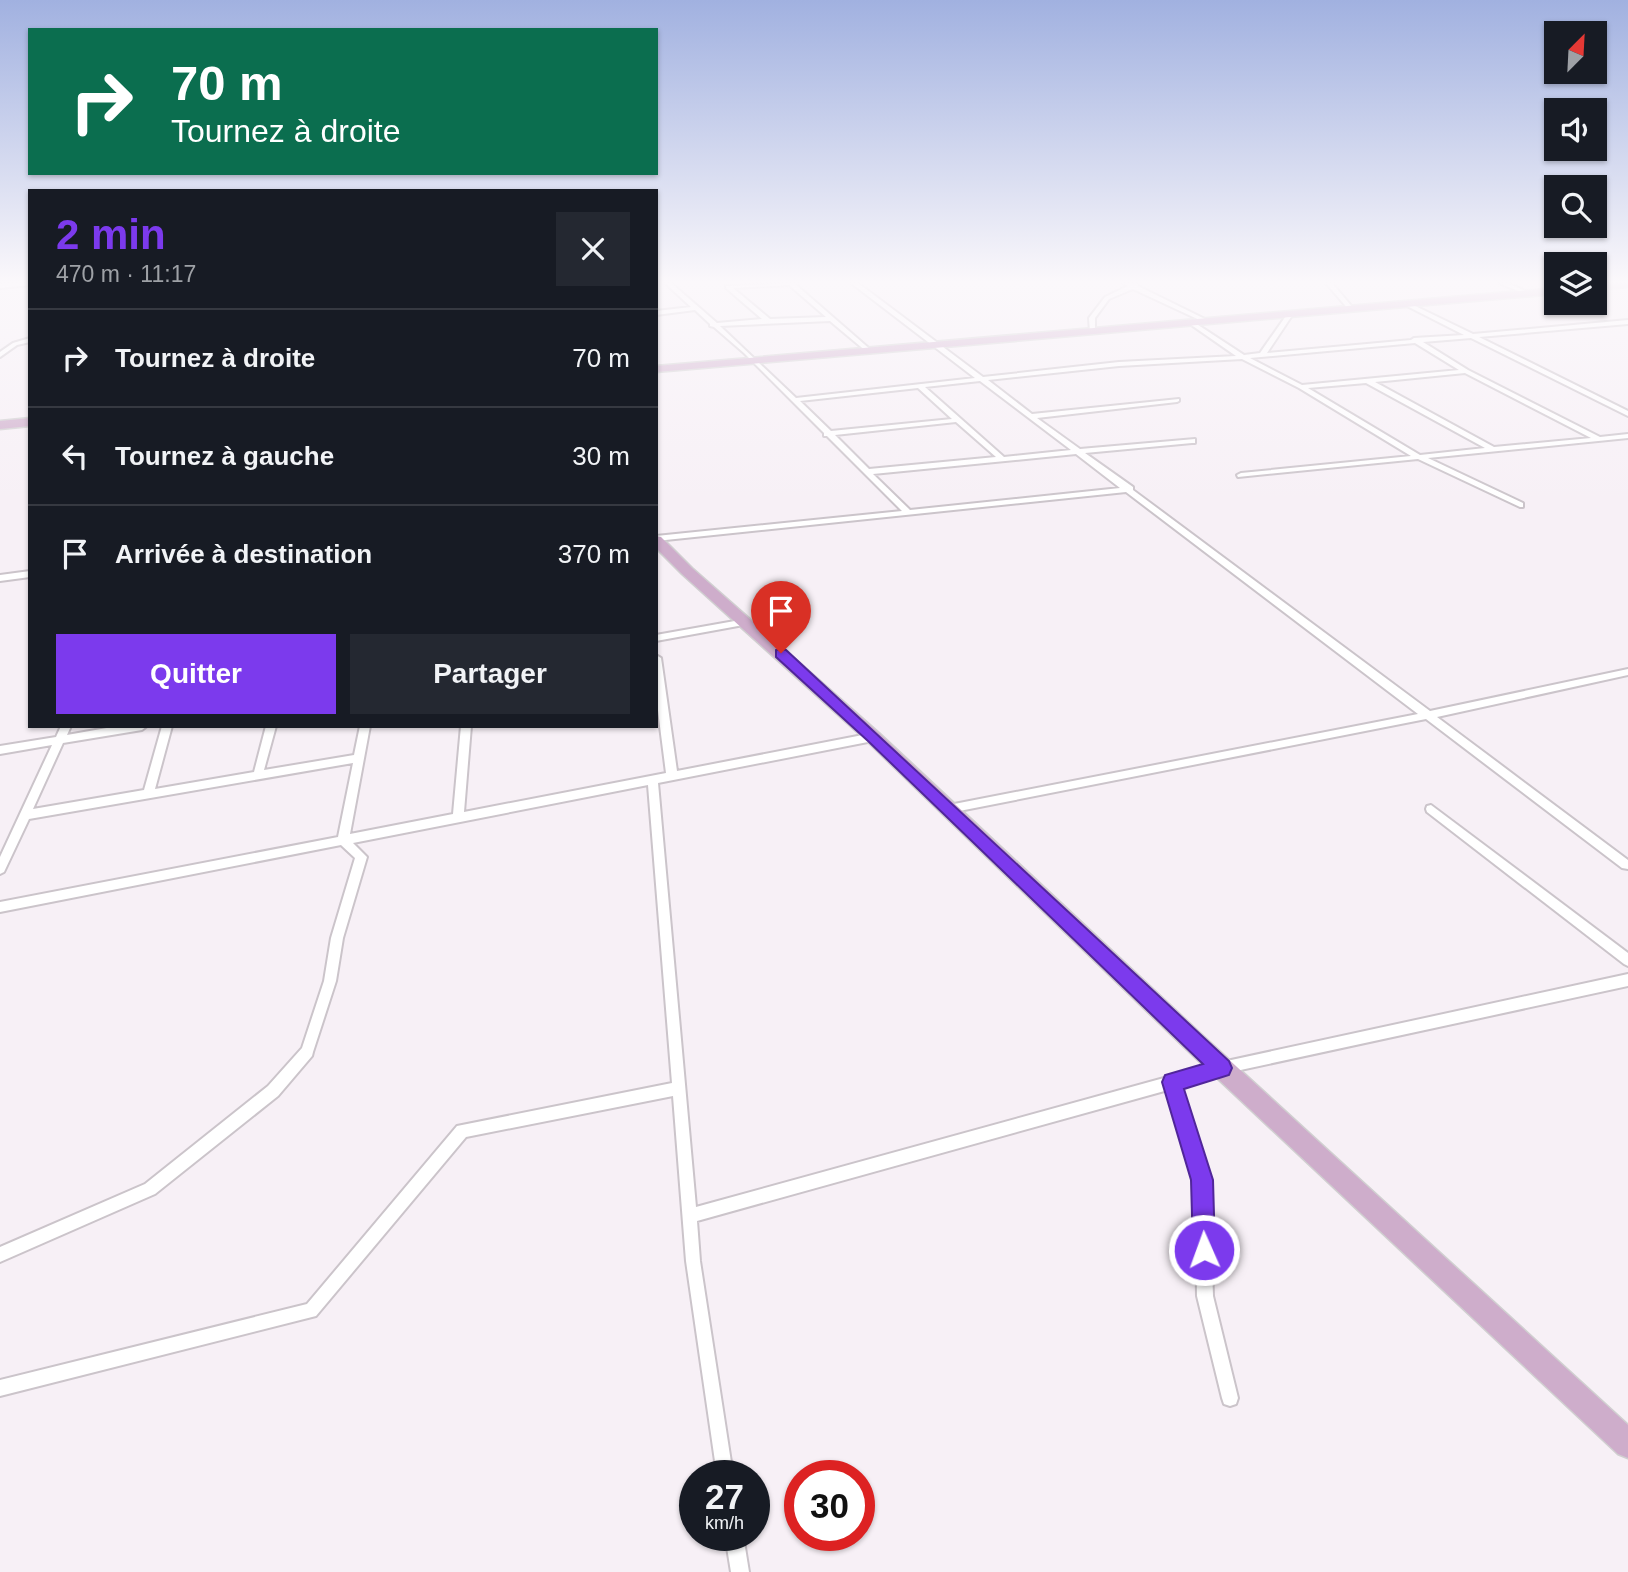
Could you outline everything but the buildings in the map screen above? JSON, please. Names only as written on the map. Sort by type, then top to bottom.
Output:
[{"type":"main road","points":[[658,369],[807,356]]},
{"type":"main road","points":[[0,425],[28,422]]},
{"type":"main road","points":[[658,541],[687,571],[873,737],[1222,1068],[1628,1444]]},
{"type":"street","points":[[748,356],[909,513]]},
{"type":"street","points":[[950,356],[1130,489],[1626,865]]},
{"type":"street","points":[[793,400],[1119,365],[1236,356]]},
{"type":"street","points":[[1242,356],[1301,387],[1420,457],[1520,505]]},
{"type":"street","points":[[1441,356],[1599,439]]},
{"type":"street","points":[[1511,356],[1628,414]]},
{"type":"street","points":[[1301,387],[1466,371]]},
{"type":"street","points":[[1368,381],[1494,450]]},
{"type":"street","points":[[919,386],[1001,458]]},
{"type":"street","points":[[1032,416],[1177,400]]},
{"type":"street","points":[[827,434],[957,420]]},
{"type":"street","points":[[1241,475],[1628,436]]},
{"type":"street","points":[[866,472],[1192,441]]},
{"type":"street","points":[[658,539],[1130,489]]},
{"type":"street","points":[[0,578],[28,574]]},
{"type":"street","points":[[658,638],[746,622]]},
{"type":"street","points":[[658,673],[672,776]]},
{"type":"street","points":[[949,809],[1430,715],[1628,673]]},
{"type":"street","points":[[0,869],[65,728]]},
{"type":"street","points":[[0,750],[130,728]]},
{"type":"street","points":[[149,793],[166,728]]},
{"type":"street","points":[[258,775],[270,728]]},
{"type":"street","points":[[344,840],[365,728]]},
{"type":"street","points":[[457,818],[466,728]]},
{"type":"street","points":[[0,907],[873,737]]},
{"type":"street","points":[[25,815],[359,758]]},
{"type":"street","points":[[653,780],[693,1261],[723,1460]]},
{"type":"street","points":[[1431,809],[1628,960]]},
{"type":"street","points":[[0,1255],[149,1189],[273,1091],[307,1052],[330,981],[337,938],[361,857],[344,840]]},
{"type":"street","points":[[689,1216],[1222,1068],[1628,980]]},
{"type":"street","points":[[1172,1082],[1202,1180],[1205,1296],[1230,1398]]},
{"type":"street","points":[[0,1388],[311,1311],[461,1130],[679,1088]]},
{"type":"street","points":[[737,1551],[740,1572]]},
{"type":"route","points":[[781,653],[1222,1068],[1172,1082],[1202,1180],[1204,1250]]}]
